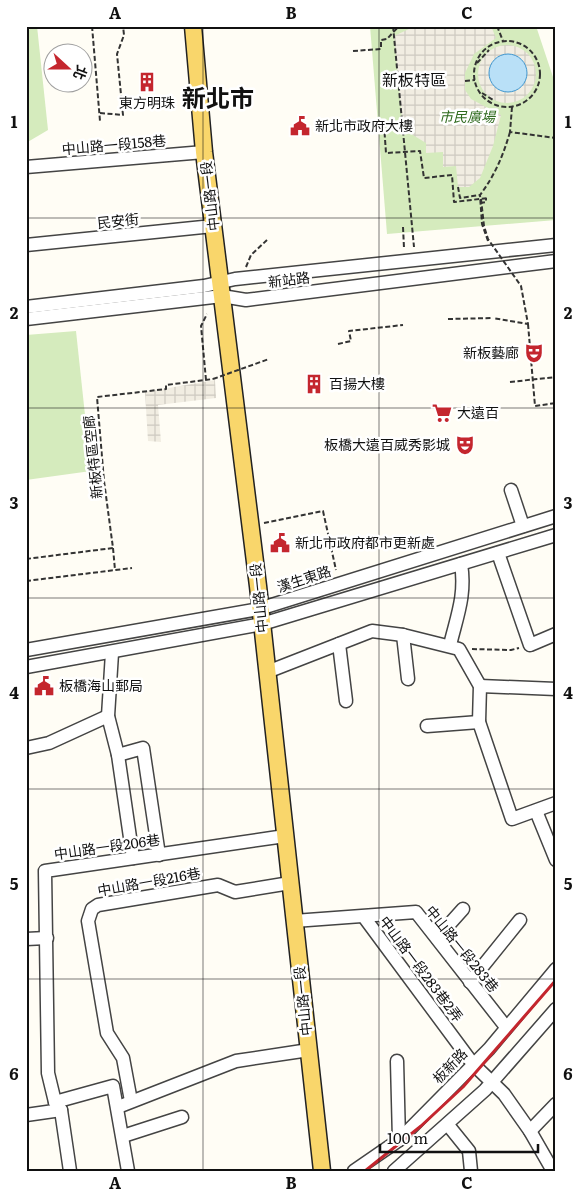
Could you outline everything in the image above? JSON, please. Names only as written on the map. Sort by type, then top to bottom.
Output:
[{"type":"main road","name":"中山路一段","points":[[193,26],[204,152],[261,617],[322,1171]]},
{"type":"street","name":"中山路一段158巷","points":[[26,168],[204,152]]},
{"type":"street","name":"民安街","points":[[26,245],[213,226]]},
{"type":"street","name":"新站路","points":[[26,319],[221,288],[556,245]]},
{"type":"street","name":"新站路","points":[[26,307],[204,286],[221,288],[246,300],[556,261]]},
{"type":"street","points":[[511,490],[524,526]]},
{"type":"street","name":"漢生東路","points":[[26,650],[261,617],[556,516]]},
{"type":"street","name":"漢生東路","points":[[26,667],[112,653],[261,617],[461,564],[556,535]]},
{"type":"street","points":[[498,553],[530,646],[556,634]]},
{"type":"street","points":[[461,564],[464,581],[455,647],[480,686],[479,722],[512,819],[556,803]]},
{"type":"street","points":[[267,672],[372,631],[403,634],[455,647]]},
{"type":"street","points":[[403,634],[408,679]]},
{"type":"street","points":[[338,644],[346,701]]},
{"type":"street","points":[[112,653],[108,716],[118,755],[133,858]]},
{"type":"street","points":[[480,686],[556,689]]},
{"type":"street","points":[[26,748],[49,743],[108,716]]},
{"type":"street","points":[[428,726],[479,722]]},
{"type":"street","points":[[118,755],[143,748],[159,854]]},
{"type":"street","points":[[536,811],[556,860]]},
{"type":"street","name":"中山路一段206巷","points":[[70,1171],[58,1106],[48,1072],[45,870],[285,836]]},
{"type":"street","name":"中山路一段216巷","points":[[131,1101],[123,1058],[107,1033],[88,921],[92,909],[98,905],[218,885],[235,892],[290,882]]},
{"type":"street","points":[[437,938],[463,909]]},
{"type":"street","name":"中山路一段283巷","points":[[294,921],[416,912],[506,1027]]},
{"type":"street","name":"中山路一段283巷2弄","points":[[364,917],[473,1064],[504,1094],[530,1131],[554,1171]]},
{"type":"street","points":[[470,982],[520,920]]},
{"type":"street","points":[[26,939],[47,938]]},
{"type":"street","name":"板新路","points":[[354,1171],[399,1140],[489,1049],[556,969]]},
{"type":"street","points":[[394,1171],[405,1165],[492,1082],[556,1010]]},
{"type":"street","points":[[118,1107],[236,1061],[309,1050]]},
{"type":"street","points":[[397,1061],[399,1140]]},
{"type":"street","points":[[26,1115],[58,1106],[113,1086],[128,1171]]},
{"type":"street","points":[[530,1131],[556,1104]]},
{"type":"street","points":[[123,1136],[182,1117]]},
{"type":"street","points":[[448,1125],[469,1152],[471,1171]]},
{"type":"path","points":[[92,26],[100,121]]},
{"type":"path","points":[[100,113],[123,115],[117,54],[124,35],[123,26]]},
{"type":"path","points":[[393,26],[414,247]]},
{"type":"path","points":[[353,51],[381,49],[381,40],[387,39],[399,26]]},
{"type":"path","points":[[497,26],[503,41]]},
{"type":"path","points":[[503,41],[523,44],[537,59],[540,69],[538,84],[530,98],[512,107],[492,104],[479,90],[475,80],[474,70],[477,59],[484,50],[503,41]]},
{"type":"path","points":[[474,70],[482,57],[490,50]]},
{"type":"path","points":[[465,82],[475,80]]},
{"type":"path","points":[[479,90],[493,100]]},
{"type":"path","points":[[488,242],[482,224],[480,195],[493,177],[504,155],[510,132],[512,107]]},
{"type":"path","points":[[384,125],[386,153],[420,151],[424,178],[452,175],[454,202],[487,198],[486,202],[480,203]]},
{"type":"path","points":[[510,132],[556,138]]},
{"type":"path","points":[[458,187],[460,198],[480,195]]},
{"type":"path","points":[[481,199],[484,226],[488,239],[521,286],[528,324],[535,406],[556,403]]},
{"type":"path","points":[[403,226],[404,248]]},
{"type":"path","points":[[246,268],[251,255],[267,240]]},
{"type":"path","points":[[206,380],[201,326],[207,314]]},
{"type":"path","points":[[448,319],[493,318],[528,324]]},
{"type":"path","points":[[338,344],[352,341],[349,331],[403,325]]},
{"type":"path","name":"新板特區空廊","points":[[114,548],[104,481],[97,396],[166,389],[166,385],[206,380],[270,359]]},
{"type":"path","points":[[510,382],[556,377]]},
{"type":"path","points":[[263,523],[323,511],[336,570]]},
{"type":"path","points":[[26,559],[114,548],[115,570]]},
{"type":"path","points":[[26,581],[132,568]]},
{"type":"path","points":[[455,647],[511,650],[530,646]]},
{"type":"green space","points":[[33,26],[37,26],[42,92],[44,92],[48,130],[26,143],[26,33]]},
{"type":"green space","name":"市民廣場","points":[[370,26],[536,26],[556,86],[556,220],[387,234]]},
{"type":"green space","points":[[76,331],[91,471],[26,480],[26,335]]},
{"type":"shaded area","points":[[409,26],[491,26],[496,38],[474,54],[465,73],[465,90],[471,99],[501,115],[493,146],[480,178],[469,187],[458,187],[456,166],[443,167],[443,152],[426,153],[426,143],[403,129],[394,36],[409,29]]},
{"type":"shaded area","points":[[501,45],[513,45],[528,53],[536,68],[536,80],[528,95],[513,103],[501,103],[486,95],[478,80],[478,68],[486,53]]},
{"type":"shaded area","points":[[215,380],[216,398],[158,405],[161,442],[148,441],[145,392]]},
{"type":"water","points":[[508,54],[521,60],[527,73],[521,86],[508,92],[495,86],[489,73],[495,60]]},
{"type":"railway","points":[[365,1171],[421,1126],[463,1087],[556,980]]},
{"type":"place","name":"東方明珠","points":[[147,82]]},
{"type":"place","name":"新北市政府大樓","points":[[300,126]]},
{"type":"place","name":"新板藝廊","points":[[534,353]]},
{"type":"place","name":"百揚大樓","points":[[314,384]]},
{"type":"place","name":"大遠百","points":[[442,413]]},
{"type":"place","name":"板橋大遠百威秀影城","points":[[465,445]]},
{"type":"place","name":"新北市政府都市更新處","points":[[280,543]]},
{"type":"place","name":"板橋海山郵局","points":[[44,686]]},
{"type":"district","name":"新板特區","points":[[414,80]]},
{"type":"district","name":"新北市","points":[[218,99]]}]
